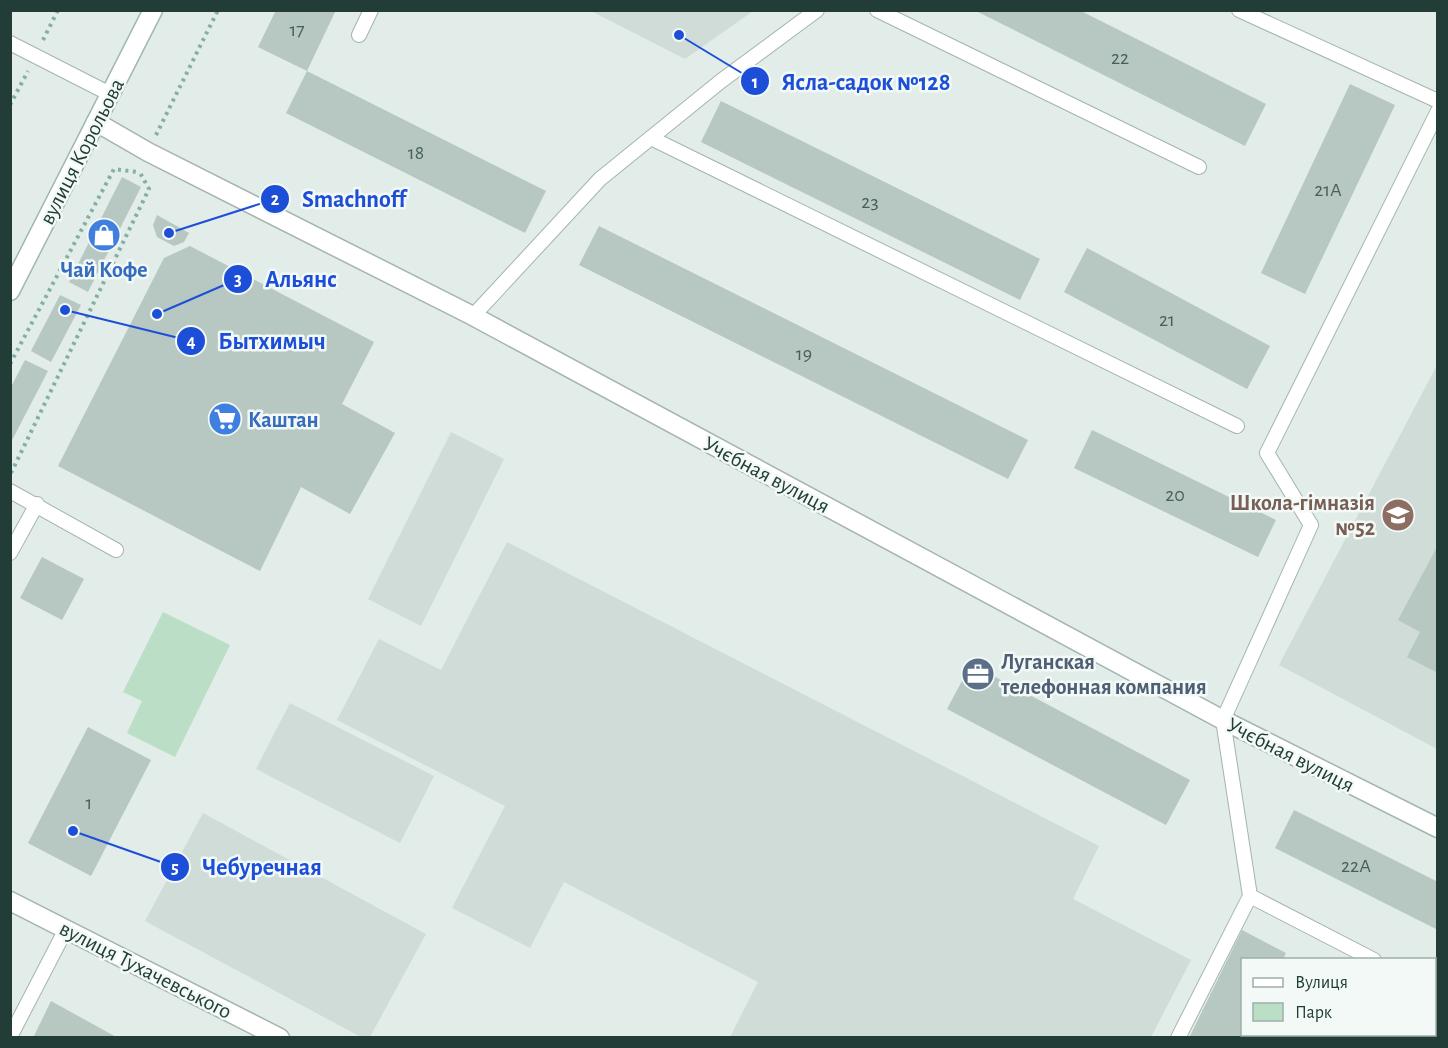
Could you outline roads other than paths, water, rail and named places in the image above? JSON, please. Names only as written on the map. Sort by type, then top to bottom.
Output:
[{"type":"street","name":"вулиця Корольова","points":[[10,291],[153,10]]},
{"type":"street","name":"Учєбная вулиця","points":[[96,122],[148,152],[473,316],[1223,720],[1437,828]]},
{"type":"street","name":"вулиця Тухачевського","points":[[10,901],[280,1038]]},
{"type":"lane","points":[[359,35],[371,10]]},
{"type":"lane","points":[[473,316],[600,179],[721,81],[817,10]]},
{"type":"lane","points":[[877,10],[1199,167]]},
{"type":"lane","points":[[1239,10],[1437,101]]},
{"type":"lane","points":[[10,43],[110,94]]},
{"type":"lane","points":[[1178,1038],[1250,896],[1223,720],[1311,525],[1267,453],[1437,111]]},
{"type":"lane","points":[[651,138],[1237,426]]},
{"type":"lane","points":[[10,490],[116,550]]},
{"type":"lane","points":[[10,553],[37,504]]},
{"type":"lane","points":[[1250,896],[1370,958]]},
{"type":"lane","points":[[12,1032],[66,929]]},
{"type":"place","name":"Ясла-садок №128","points":[[679,35]]},
{"type":"place","name":"Smachnoff","points":[[169,233]]},
{"type":"place","name":"Чай Кофе","points":[[104,235]]},
{"type":"place","name":"Бытхимыч","points":[[65,310]]},
{"type":"place","name":"Альянс","points":[[157,314]]},
{"type":"place","name":"Каштан","points":[[225,419]]},
{"type":"place","name":"Школа-гімназія №52","points":[[1398,515]]},
{"type":"place","name":"Луганская телефонная компания","points":[[978,674]]},
{"type":"place","name":"Чебуречная","points":[[73,831]]}]
